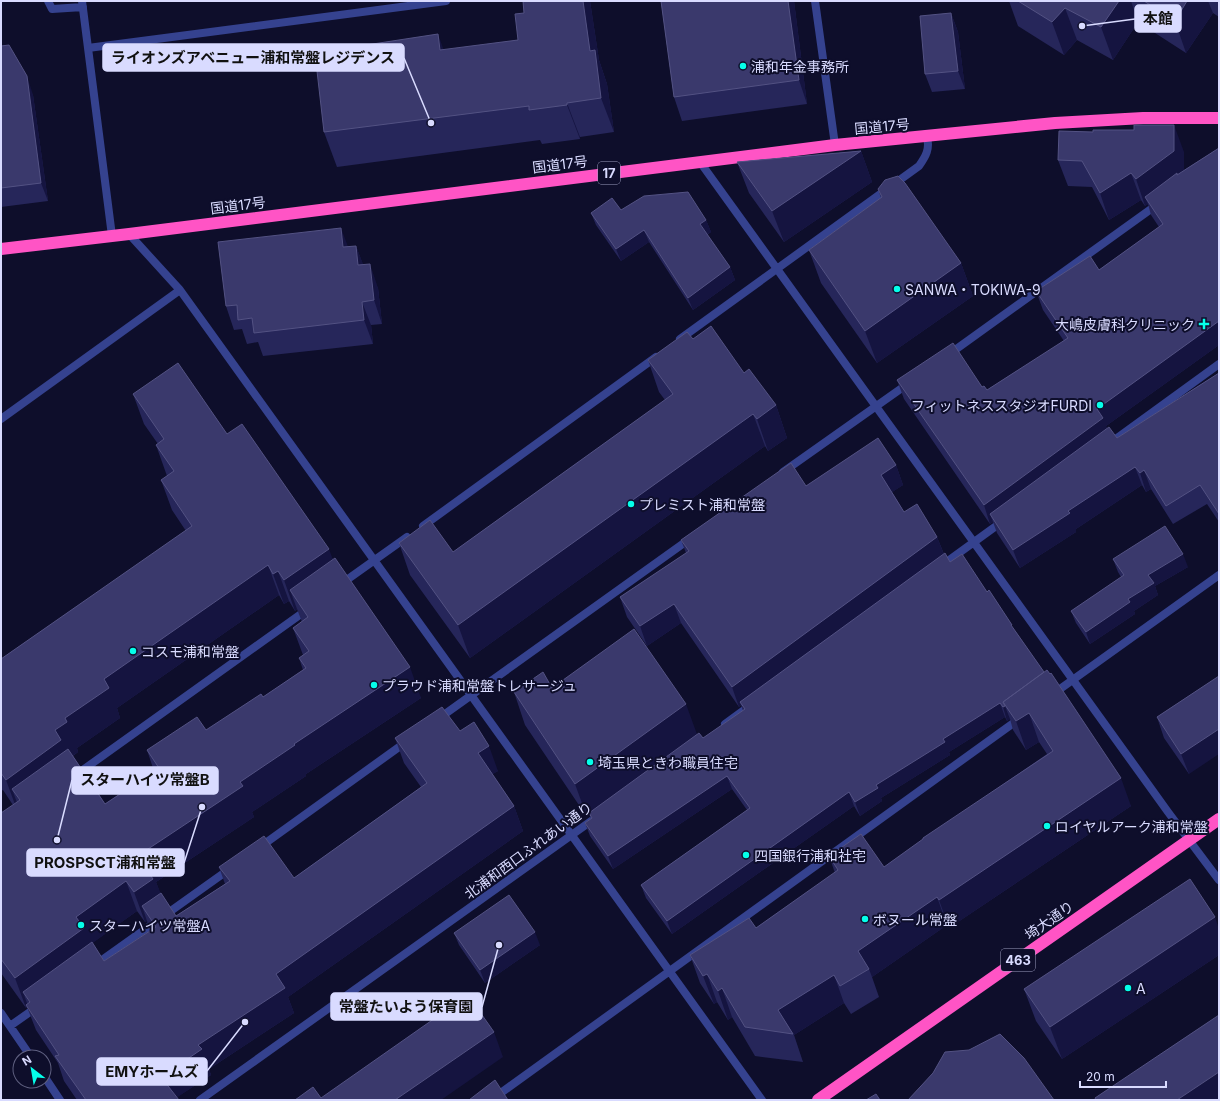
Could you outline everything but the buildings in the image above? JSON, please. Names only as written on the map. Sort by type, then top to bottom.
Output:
[{"type":"highway","name":"国道17号","points":[[1,249],[835,145],[927,137],[1062,122],[1143,118],[1219,118]]},
{"type":"highway","name":"埼大通り","points":[[818,1100],[1219,819]]},
{"type":"street","points":[[48,1],[52,9],[83,4],[112,236]]},
{"type":"street","points":[[88,48],[446,1]]},
{"type":"street","points":[[815,1],[835,145]]},
{"type":"street","points":[[675,343],[919,166],[927,155],[929,146],[927,137]]},
{"type":"street","points":[[700,162],[1219,880]]},
{"type":"street","points":[[941,360],[1167,197]]},
{"type":"street","points":[[129,234],[180,290],[762,1100]]},
{"type":"street","points":[[1,418],[180,290]]},
{"type":"street","points":[[336,588],[662,352]]},
{"type":"street","points":[[1110,444],[1219,364]]},
{"type":"street","points":[[773,480],[915,378]]},
{"type":"street","points":[[937,570],[1013,514]]},
{"type":"street","points":[[433,723],[696,535]]},
{"type":"street","points":[[1048,698],[1219,574]]},
{"type":"street","points":[[65,782],[316,602]]},
{"type":"street","points":[[720,727],[759,699]]},
{"type":"street","points":[[491,1100],[1023,716]]},
{"type":"street","points":[[251,854],[413,737]]},
{"type":"street","name":"北浦和西口ふれあい通り","points":[[200,1100],[598,816]]},
{"type":"street","points":[[88,970],[238,863]]},
{"type":"street","points":[[10,1026],[43,1003]]},
{"type":"street","points":[[1,1013],[26,1049]]},
{"type":"street","points":[[52,1088],[60,1100]]},
{"type":"place","name":"本館","points":[[1082,26]]},
{"type":"place","name":"浦和年金事務所","points":[[743,66]]},
{"type":"place","name":"ライオンズアベニュー浦和常盤レジデンス","points":[[431,123]]},
{"type":"place","name":"SANWA・TOKIWA-9","points":[[897,289]]},
{"type":"place","name":"大嶋皮膚科クリニック","points":[[1204,324]]},
{"type":"place","name":"フィットネススタジオFURDI","points":[[1100,405]]},
{"type":"place","name":"プレミスト浦和常盤","points":[[631,504]]},
{"type":"place","name":"コスモ浦和常盤","points":[[133,651]]},
{"type":"place","name":"プラウド浦和常盤トレサージュ","points":[[374,685]]},
{"type":"place","name":"埼玉県ときわ職員住宅","points":[[590,762]]},
{"type":"place","name":"PROSPSCT浦和常盤","points":[[202,807]]},
{"type":"place","name":"ロイヤルアーク浦和常盤","points":[[1047,826]]},
{"type":"place","name":"スターハイツ常盤B","points":[[57,840]]},
{"type":"place","name":"四国銀行浦和社宅","points":[[746,855]]},
{"type":"place","name":"ボヌール常盤","points":[[865,919]]},
{"type":"place","name":"スターハイツ常盤A","points":[[81,925]]},
{"type":"place","name":"常盤たいよう保育園","points":[[499,945]]},
{"type":"place","name":"A","points":[[1128,988]]},
{"type":"place","name":"EMYホームズ","points":[[245,1022]]}]
